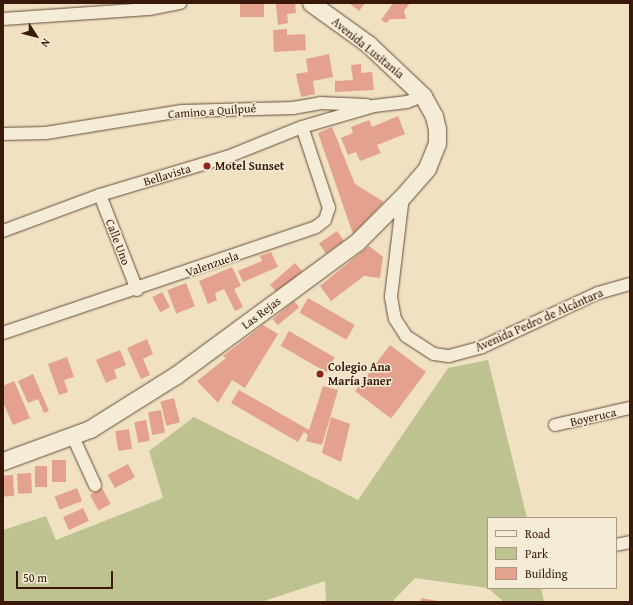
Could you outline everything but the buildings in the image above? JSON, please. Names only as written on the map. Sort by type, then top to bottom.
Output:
[{"type":"street","points":[[3,18],[149,9],[180,3]]},
{"type":"street","name":"Avenida Lusitania","points":[[311,3],[368,44],[423,96]]},
{"type":"street","name":"Bellavista","points":[[3,231],[100,195],[227,157],[302,127],[374,106],[407,102],[423,96]]},
{"type":"street","name":"Las Rejas","points":[[3,461],[74,437],[117,414],[218,346],[356,243],[403,196],[427,168],[437,143],[434,116],[423,96]]},
{"type":"street","name":"Camino a Quilpué","points":[[3,134],[46,133],[182,111],[293,108],[320,103],[374,106]]},
{"type":"street","name":"Valenzuela","points":[[3,334],[137,290],[316,227],[325,220],[329,208],[302,127]]},
{"type":"street","name":"Calle Uno","points":[[100,195],[137,290]]},
{"type":"street","name":"Avenida Pedro de Alcántara","points":[[403,196],[390,297],[395,319],[406,336],[434,354],[449,356],[482,347],[598,293],[630,284]]},
{"type":"street","name":"Boyeruca","points":[[555,425],[630,408]]},
{"type":"street","points":[[74,437],[94,485]]},
{"type":"street","points":[[617,545],[630,542]]},
{"type":"green space","points":[[488,360],[527,517],[487,517],[487,588],[415,578],[392,602],[326,602],[325,581],[261,602],[3,602],[3,530],[46,516],[56,540],[163,498],[149,451],[194,417],[358,500],[448,368]]},
{"type":"green space","points":[[489,589],[541,589],[544,602],[504,602]]},
{"type":"place","name":"Motel Sunset","points":[[207,166]]},
{"type":"place","name":"Colegio Ana María Janer","points":[[320,374]]}]
